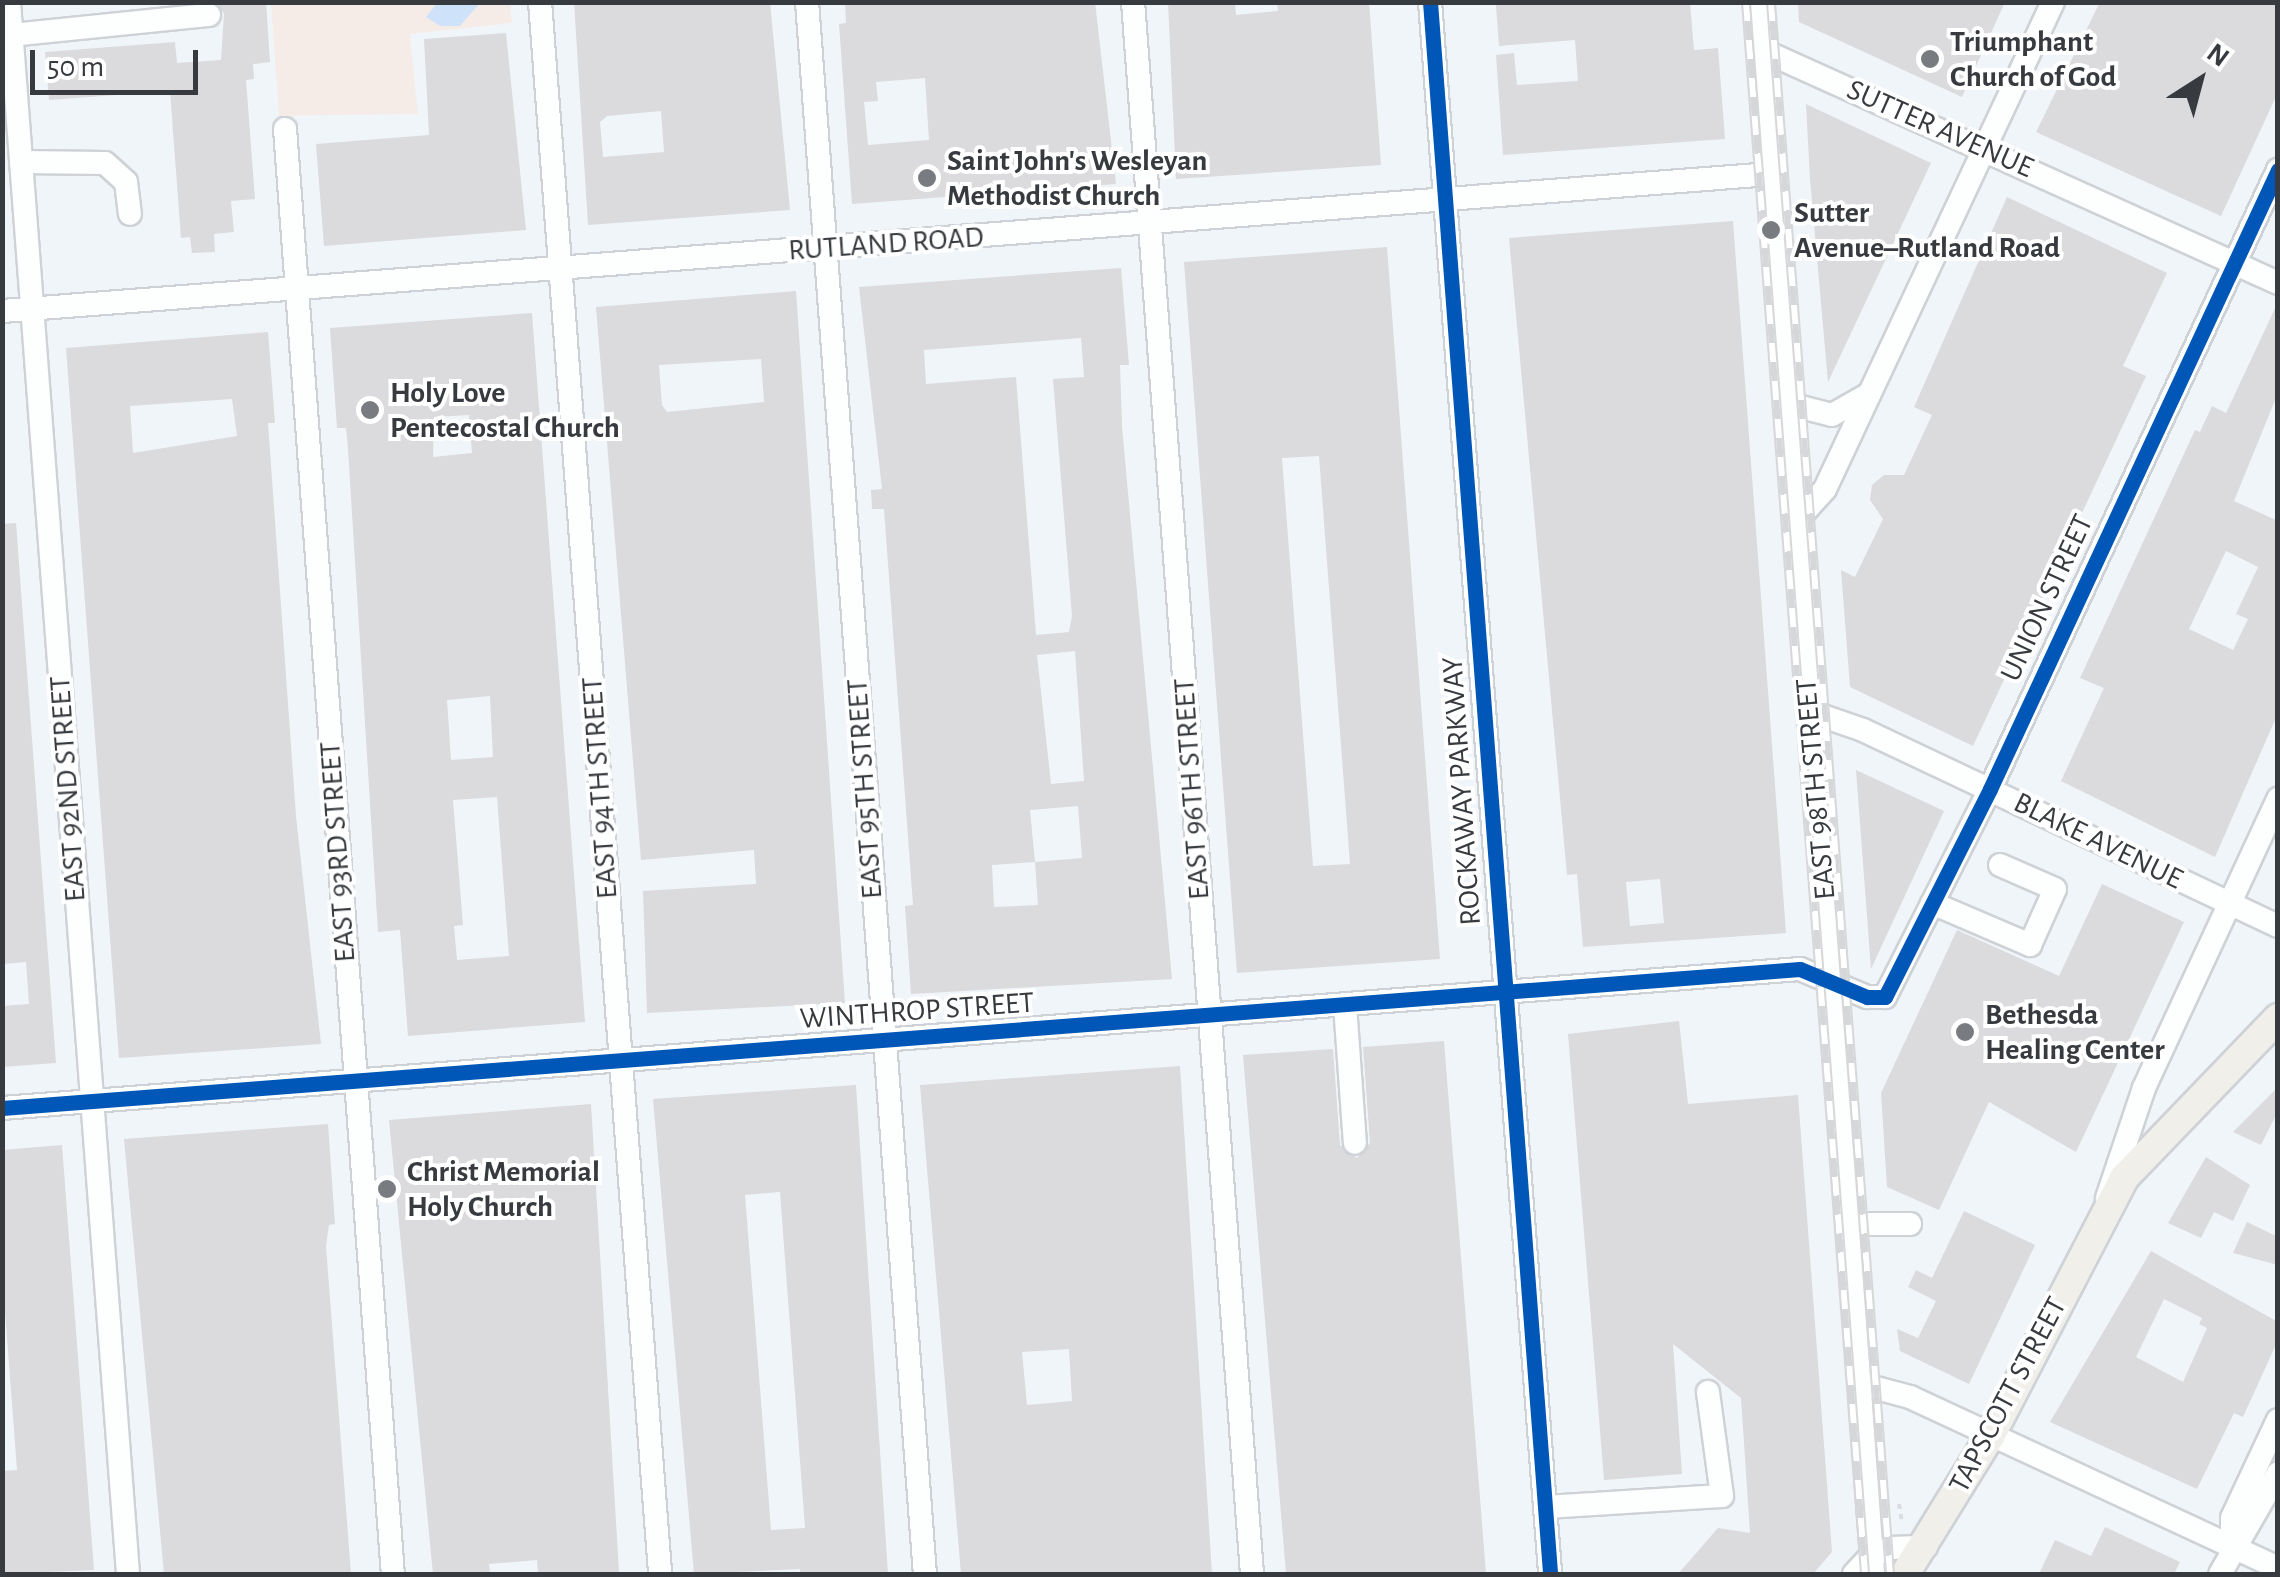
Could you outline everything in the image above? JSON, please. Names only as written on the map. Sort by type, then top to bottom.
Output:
[{"type":"main road","name":"TAPSCOTT STREET","points":[[1905,1574],[1914,1539],[1991,1435],[2104,1211],[2164,1130],[2278,1018]]},
{"type":"street","name":"EAST 92ND STREET","points":[[8,2],[128,1574]]},
{"type":"street","name":"EAST 94TH STREET","points":[[540,2],[660,1574]]},
{"type":"street","name":"EAST 95TH STREET","points":[[807,2],[925,1574]]},
{"type":"street","name":"EAST 96TH STREET","points":[[1133,2],[1252,1574]]},
{"type":"street","name":"ROCKAWAY PARKWAY","points":[[1430,2],[1550,1574]]},
{"type":"street","name":"EAST 98TH STREET","points":[[1761,2],[1808,710],[1833,983],[1872,1565]]},
{"type":"street","points":[[1798,519],[1825,489],[2052,2]]},
{"type":"street","points":[[11,35],[209,15]]},
{"type":"street","name":"SUTTER AVENUE","points":[[1764,51],[2278,283]]},
{"type":"street","name":"EAST 93RD STREET","points":[[285,129],[393,1574]]},
{"type":"street","points":[[21,162],[105,163],[126,182],[130,214]]},
{"type":"street","name":"UNION STREET","points":[[1833,983],[1867,997],[1885,996],[1990,789],[2278,170]]},
{"type":"street","name":"RUTLAND ROAD","points":[[2,311],[1770,174]]},
{"type":"street","points":[[1790,404],[1832,415],[1870,393]]},
{"type":"street","name":"BLAKE AVENUE","points":[[1808,710],[1990,789],[2278,926]]},
{"type":"street","name":"TAPSCOTT STREET","points":[[2104,1211],[2118,1150],[2278,798]]},
{"type":"street","points":[[1932,903],[2030,945],[2054,889],[2000,864]]},
{"type":"street","name":"WINTHROP STREET","points":[[2,1108],[1504,995],[1800,969],[1833,983]]},
{"type":"street","points":[[1345,1005],[1355,1143]]},
{"type":"street","points":[[1850,1224],[1910,1224]]},
{"type":"street","points":[[1861,1384],[1910,1397],[2278,1568]]},
{"type":"street","points":[[1545,1508],[1722,1496],[1708,1392]]},
{"type":"street","points":[[2232,1547],[2232,1518],[2278,1420]]},
{"type":"street","points":[[2220,1574],[2232,1547],[2252,1527],[2278,1473]]},
{"type":"street","points":[[1854,1574],[1914,1539]]},
{"type":"path","points":[[1888,1514],[1899,1504],[1914,1539]]},
{"type":"shaded area","points":[[437,2],[480,3],[460,26],[440,26],[426,17]]},
{"type":"shaded area","points":[[271,3],[510,3],[512,23],[410,34],[418,114],[279,116]]},
{"type":"building","points":[[217,2],[266,2],[270,62],[253,64],[254,79],[246,80],[255,199],[231,201],[234,232],[214,234],[215,252],[192,253],[190,237],[181,238],[170,91],[49,100],[45,52],[175,42],[177,63],[221,60],[224,14]]},
{"type":"building","points":[[574,2],[770,2],[790,210],[588,225]],"holes":[[[661,111],[664,152],[603,157],[600,122],[607,116]]]},
{"type":"building","points":[[845,2],[1095,2],[1116,184],[852,204],[839,24],[846,23]],"holes":[[[925,78],[929,140],[868,145],[864,102],[878,101],[876,82]]]},
{"type":"building","points":[[1168,2],[1235,2],[1236,15],[1278,11],[1277,2],[1369,2],[1381,165],[1176,179]]},
{"type":"building","points":[[1690,2],[1694,50],[1718,48],[1725,139],[1503,155],[1496,55],[1514,53],[1517,85],[1578,81],[1575,40],[1499,46],[1496,5]]},
{"type":"building","name":"Triumphant Church of God","points":[[1798,2],[2005,2],[1962,97],[1799,22]]},
{"type":"building","points":[[2100,2],[2278,2],[2278,92],[2221,216],[2036,132]]},
{"type":"building","points":[[506,33],[526,230],[324,246],[316,144],[429,135],[424,39]]},
{"type":"building","points":[[1806,104],[1931,163],[1828,382],[1810,179]]},
{"type":"building","points":[[2007,197],[2167,273],[2123,366],[2146,376],[1973,746],[1850,687],[1841,570],[1855,577],[1883,519],[1870,500],[1872,485],[1884,475],[1904,475],[1932,415],[1914,407]]},
{"type":"building","points":[[1733,221],[1786,933],[1583,947],[1577,874],[1567,875],[1509,238]],"holes":[[[1660,879],[1664,923],[1630,926],[1626,882]]]},
{"type":"building","points":[[1387,247],[1440,959],[1237,973],[1184,262]],"holes":[[[1319,456],[1350,864],[1313,866],[1282,458]]]},
{"type":"building","points":[[1121,268],[1129,365],[1120,365],[1122,426],[1172,979],[911,994],[905,906],[913,905],[884,509],[872,509],[871,490],[882,489],[859,287]],"holes":[[[1081,338],[1084,377],[1053,379],[1072,616],[1069,632],[1036,635],[1016,377],[926,384],[924,350]],[[1075,651],[1084,781],[1051,784],[1037,655]],[[1078,806],[1082,858],[1035,862],[1030,810]],[[1035,862],[1038,905],[994,907],[992,865]]]},
{"type":"building","points":[[796,291],[845,1003],[647,1013],[643,891],[756,884],[754,850],[641,860],[596,307]],"holes":[[[761,359],[764,402],[667,412],[662,405],[659,365]]]},
{"type":"building","points":[[2278,302],[2278,393],[2234,501],[2278,521],[2278,713],[2215,857],[2061,781],[2104,688],[2080,678],[2195,430],[2200,432],[2212,406],[2226,413]],"holes":[[[2226,551],[2258,567],[2236,614],[2248,619],[2233,650],[2189,629]]]},
{"type":"building","points":[[532,313],[585,1022],[408,1036],[400,930],[378,932],[348,449],[346,428],[337,428],[330,328]],"holes":[[[469,415],[472,453],[433,457],[434,417]],[[490,696],[493,757],[451,760],[447,700]],[[497,797],[509,956],[457,960],[454,926],[463,925],[453,800]]]},
{"type":"building","points":[[268,332],[275,423],[268,423],[296,816],[321,1044],[119,1058],[66,348]],"holes":[[[232,399],[237,436],[133,453],[130,406]]]},
{"type":"building","points":[[16,523],[56,1063],[2,1067],[2,1006],[29,1004],[26,962],[2,964],[2,524]]},
{"type":"building","points":[[1856,770],[1944,811],[1871,969]]},
{"type":"building","points":[[2102,884],[2184,922],[2076,1152],[1989,1102],[1939,1210],[1887,1187],[1881,1093],[1957,930],[2059,976]]},
{"type":"building","points":[[1679,1021],[1688,1104],[1798,1095],[1832,1552],[1813,1574],[1678,1574],[1718,1528],[1750,1533],[1741,1398],[1673,1344],[1682,1474],[1604,1480],[1568,1034]]},
{"type":"building","points":[[1444,1041],[1486,1574],[1286,1574],[1243,1055],[1333,1049],[1340,1145],[1357,1158],[1370,1143],[1363,1047]]},
{"type":"building","points":[[1180,1066],[1212,1574],[961,1574],[920,1085]],"holes":[[[1069,1349],[1072,1401],[1027,1405],[1022,1352]]]},
{"type":"building","points":[[856,1085],[888,1574],[800,1574],[800,1569],[694,1574],[653,1099]],"holes":[[[780,1192],[805,1528],[771,1530],[745,1195]]]},
{"type":"building","points":[[2278,1087],[2278,1111],[2261,1145],[2233,1132]]},
{"type":"building","points":[[591,1104],[619,1572],[538,1574],[537,1560],[489,1564],[490,1574],[433,1574],[389,1120]]},
{"type":"building","points":[[328,1124],[335,1224],[329,1225],[326,1246],[351,1574],[164,1574],[124,1139]]},
{"type":"building","points":[[62,1145],[94,1570],[2,1574],[2,1471],[17,1470],[2,1272],[2,1150]]},
{"type":"building","points":[[2206,1157],[2250,1185],[2233,1221],[2214,1212],[2201,1238],[2168,1223]]},
{"type":"building","points":[[1964,1211],[2035,1245],[1969,1384],[1900,1351],[1897,1329],[1918,1338],[1936,1301],[1908,1287],[1916,1270],[1932,1278]]},
{"type":"building","points":[[2247,1222],[2278,1237],[2278,1265],[2233,1253]]},
{"type":"building","points":[[2151,1251],[2278,1322],[2278,1340],[2243,1417],[2234,1413],[2197,1489],[2050,1422]],"holes":[[[2164,1299],[2202,1318],[2199,1324],[2207,1328],[2183,1382],[2136,1357]]]},
{"type":"building","points":[[2105,1527],[2180,1562],[2174,1574],[2039,1574],[2055,1540],[2091,1556]]},
{"type":"railway","points":[[1746,2],[1865,1574]]},
{"type":"railway","points":[[1771,2],[1890,1574]]},
{"type":"cycle path","points":[[1430,2],[1550,1574]]},
{"type":"cycle path","points":[[2,1108],[1800,969],[1867,997],[1885,997],[1990,789],[2278,170]]},
{"type":"place","name":"Triumphant Church of God","points":[[1930,59]]},
{"type":"place","name":"Saint John's Wesleyan Methodist Church","points":[[927,178]]},
{"type":"place","name":"Sutter Avenue–Rutland Road","points":[[1771,230]]},
{"type":"place","name":"Holy Love Pentecostal Church","points":[[370,410]]},
{"type":"place","name":"Bethesda Healing Center","points":[[1965,1032]]},
{"type":"place","name":"Christ Memorial Holy Church","points":[[387,1189]]}]
